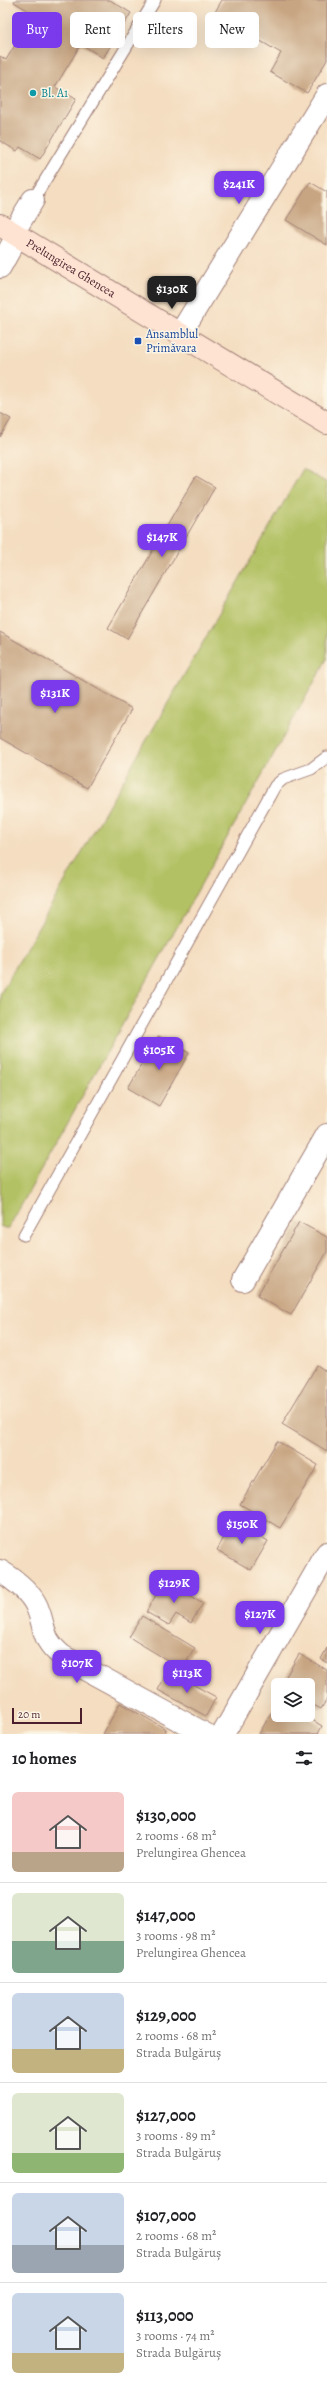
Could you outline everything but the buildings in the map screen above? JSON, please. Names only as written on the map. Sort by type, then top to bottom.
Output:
[{"type":"main road","name":"Prelungirea Ghencea","points":[[10,231],[327,423]]},
{"type":"street","points":[[180,334],[327,95]]},
{"type":"street","points":[[0,267],[10,231],[34,200]]},
{"type":"street","points":[[243,1280],[327,1134]]},
{"type":"street","points":[[223,1734],[327,1553]]},
{"type":"street","points":[[0,1570],[19,1583],[28,1593],[37,1607],[43,1631],[49,1645],[62,1656],[205,1734]]},
{"type":"lane","points":[[34,200],[155,0]]},
{"type":"lane","points":[[24,1235],[275,786],[284,779],[311,769],[327,757]]},
{"type":"green space","points":[[303,469],[327,483],[327,659],[8,1229],[0,1226],[0,994]]},
{"type":"place","name":"Bl. A1","points":[[33,93]]},
{"type":"place","name":"Ansamblul Primăvara","points":[[138,341]]}]
